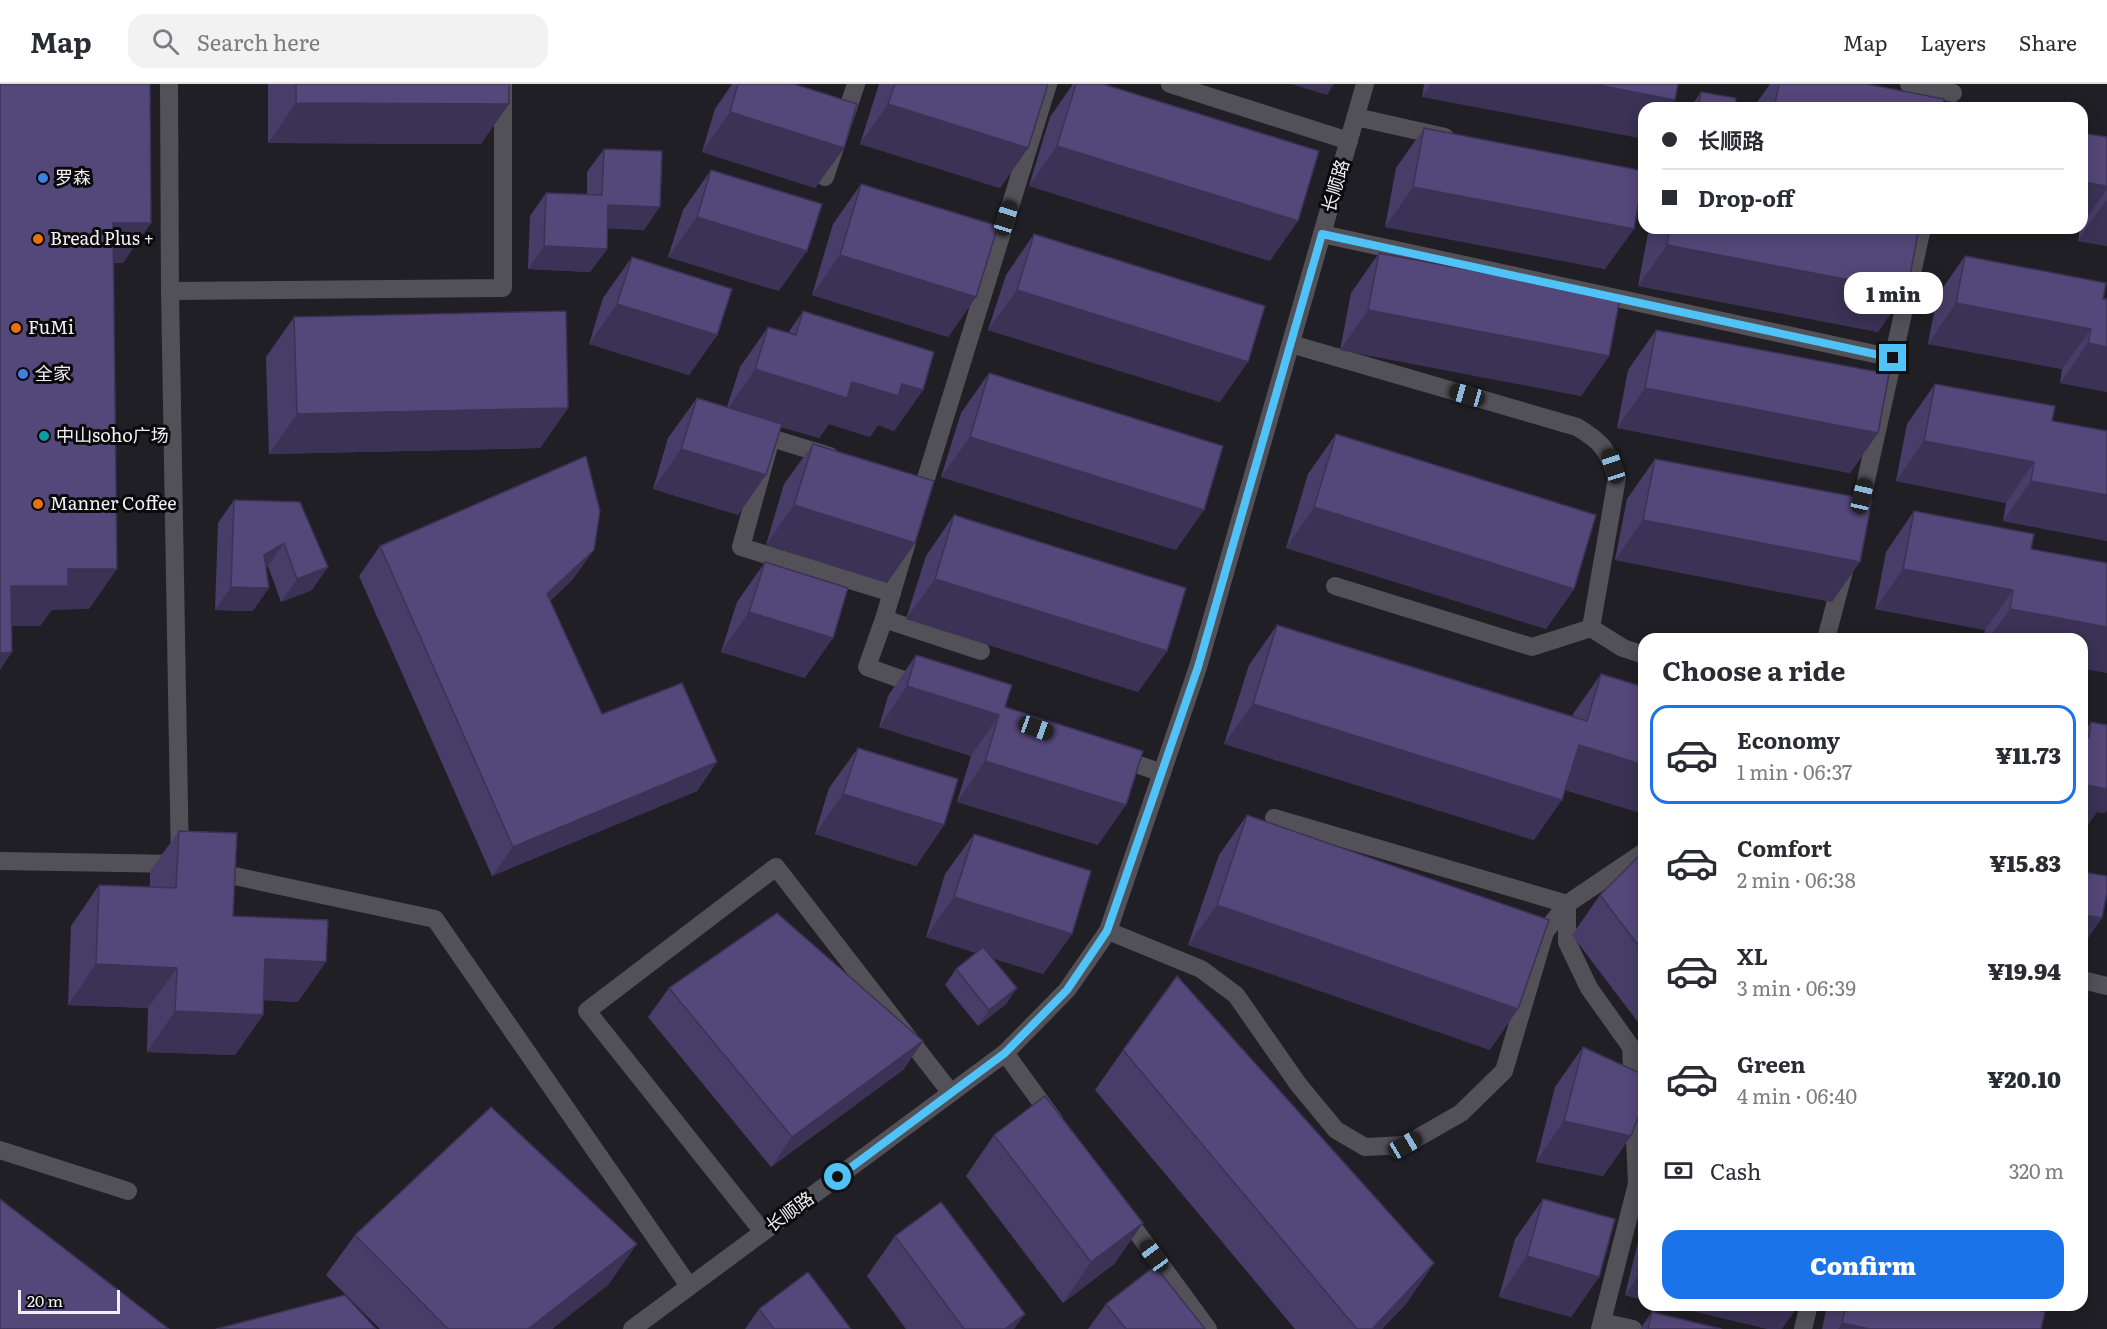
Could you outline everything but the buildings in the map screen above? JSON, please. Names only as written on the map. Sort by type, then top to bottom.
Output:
[{"type":"street","points":[[169,84],[170,291],[180,864]]},
{"type":"street","points":[[170,291],[502,288],[503,84]]},
{"type":"street","points":[[825,177],[856,84]]},
{"type":"street","points":[[944,695],[867,667],[884,619],[912,523],[918,484],[1048,84]]},
{"type":"street","points":[[1170,84],[1349,141]]},
{"type":"street","name":"长顺路","points":[[632,1329],[1005,1053],[1067,990],[1107,931],[1198,667],[1365,84]]},
{"type":"street","points":[[1909,84],[1953,95]]},
{"type":"street","points":[[1356,117],[1460,141]]},
{"type":"street","points":[[1322,234],[1893,358]]},
{"type":"street","points":[[1828,633],[1850,547],[1921,234]]},
{"type":"street","points":[[1895,241],[1918,246]]},
{"type":"street","points":[[1291,344],[1577,427],[1594,437],[1609,454],[1617,478],[1591,628]]},
{"type":"street","points":[[847,462],[771,438],[741,547],[892,593]]},
{"type":"street","points":[[1335,586],[1532,647],[1591,628],[1623,648],[1638,653]]},
{"type":"street","points":[[884,619],[981,651]]},
{"type":"street","points":[[1096,750],[1162,773]]},
{"type":"street","points":[[1274,818],[1567,904],[1638,865]]},
{"type":"street","points":[[1107,931],[1202,969],[1236,995],[1298,1084],[1336,1130],[1365,1147],[1405,1145],[1461,1113],[1504,1071],[1545,932],[1567,904],[1638,856]]},
{"type":"street","points":[[0,861],[180,864],[435,919],[689,1286]]},
{"type":"street","points":[[763,1232],[587,1011],[776,867],[951,1093]]},
{"type":"street","points":[[1567,904],[1567,942],[1589,988],[1631,1047],[1638,1144]]},
{"type":"street","points":[[2088,981],[2107,986]]},
{"type":"street","points":[[1005,1053],[1061,1129]]},
{"type":"street","points":[[0,1150],[128,1191]]},
{"type":"street","points":[[1110,1196],[1208,1329]]},
{"type":"street","points":[[1633,1329],[1601,1325],[1638,1196]]},
{"type":"street","points":[[1803,1329],[1808,1311]]},
{"type":"place","name":"罗森","points":[[43,178]]},
{"type":"place","name":"Bread Plus +","points":[[38,239]]},
{"type":"place","name":"FuMi","points":[[16,328]]},
{"type":"place","name":"全家","points":[[23,374]]},
{"type":"place","name":"中山soho广场","points":[[44,436]]},
{"type":"place","name":"Manner Coffee","points":[[38,504]]},
{"type":"route","points":[[838,1177],[1005,1053],[1067,990],[1107,931],[1198,667],[1322,234],[1893,358]]}]
